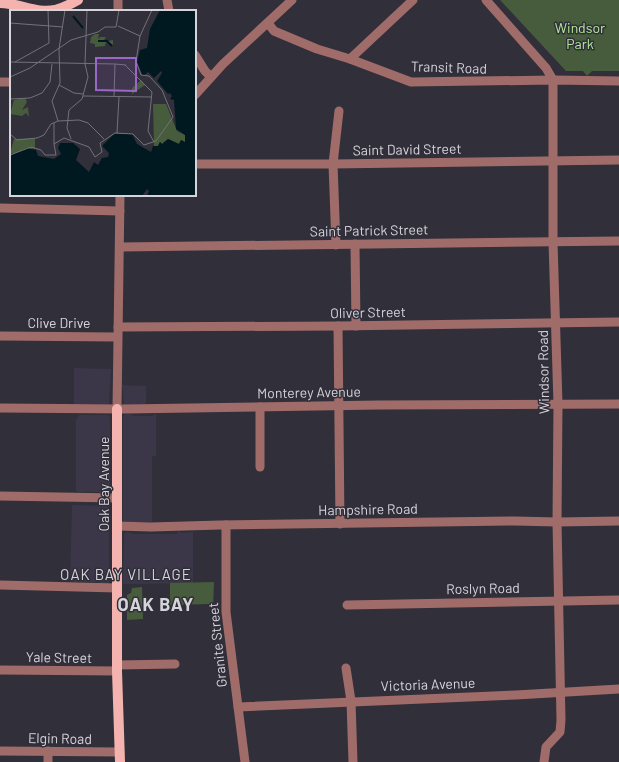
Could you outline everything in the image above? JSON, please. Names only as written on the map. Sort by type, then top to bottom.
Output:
[{"type":"main road","points":[[56,10],[78,0]]},
{"type":"main road","points":[[0,3],[17,4],[41,10]]},
{"type":"main road","name":"Oak Bay Avenue","points":[[117,409],[117,668],[120,757]]},
{"type":"street","points":[[167,0],[168,10]]},
{"type":"street","points":[[196,94],[211,77],[292,0]]},
{"type":"street","points":[[350,59],[413,0]]},
{"type":"street","points":[[486,0],[546,68],[553,80]]},
{"type":"street","name":"Transit Road","points":[[268,23],[274,31],[287,37],[412,82],[553,80],[619,81]]},
{"type":"street","points":[[196,57],[205,71],[211,77]]},
{"type":"street","name":"Windsor Road","points":[[544,762],[546,747],[560,732],[561,720],[560,602],[557,522],[558,404],[553,242],[553,80]]},
{"type":"street","points":[[336,245],[333,164],[339,111]]},
{"type":"street","name":"Saint David Street","points":[[196,164],[333,164],[619,160]]},
{"type":"street","name":"Oak Bay Avenue","points":[[117,409],[120,196]]},
{"type":"street","points":[[0,208],[120,208],[124,196]]},
{"type":"street","name":"Saint Patrick Street","points":[[120,247],[619,241]]},
{"type":"street","points":[[355,244],[356,326]]},
{"type":"street","name":"Oliver Street","points":[[118,327],[356,326],[619,322]]},
{"type":"street","points":[[338,326],[340,524]]},
{"type":"street","name":"Clive Drive","points":[[0,336],[117,337]]},
{"type":"street","name":"Monterey Avenue","points":[[0,408],[117,409],[619,404]]},
{"type":"street","points":[[260,407],[260,467]]},
{"type":"street","points":[[0,496],[117,498]]},
{"type":"street","name":"Hampshire Road","points":[[117,526],[151,527],[514,521],[619,521]]},
{"type":"street","name":"Granite Street","points":[[226,525],[226,612],[245,762]]},
{"type":"street","points":[[0,585],[117,588]]},
{"type":"street","name":"Roslyn Road","points":[[347,604],[619,600]]},
{"type":"street","name":"Yale Street","points":[[0,670],[117,668],[175,664]]},
{"type":"street","points":[[346,668],[351,701],[353,762]]},
{"type":"street","name":"Victoria Avenue","points":[[238,707],[619,689]]},
{"type":"street","name":"Elgin Road","points":[[0,751],[48,752],[120,757]]},
{"type":"street","points":[[48,752],[48,762]]},
{"type":"shaded area","points":[[74,368],[111,369],[109,404],[74,404]]},
{"type":"shaded area","points":[[121,385],[146,386],[146,405],[124,405],[123,389]]},
{"type":"shaded area","points":[[125,414],[131,414],[134,416],[152,416],[156,414],[156,456],[152,456],[152,522],[123,521],[123,417]]},
{"type":"shaded area","points":[[79,415],[108,415],[110,417],[110,491],[108,492],[78,492],[76,490],[76,420]]},
{"type":"shaded area","points":[[72,505],[109,506],[109,585],[100,586],[98,582],[70,582]]},
{"type":"shaded area","points":[[178,531],[182,533],[193,532],[193,583],[123,584],[124,534],[128,532],[133,534],[177,534]]},
{"type":"green space","name":"Windsor Park","points":[[500,0],[619,0],[619,71],[592,71],[587,76],[583,71],[566,71]]},
{"type":"green space","points":[[214,582],[213,609],[210,604],[170,605],[170,583]]},
{"type":"green space","points":[[142,587],[143,619],[127,620],[127,595],[131,593],[132,588]]},
{"type":"district","name":"OAK BAY VILLAGE","points":[[126,574]]},
{"type":"district","name":"OAK BAY","points":[[156,604]]}]
